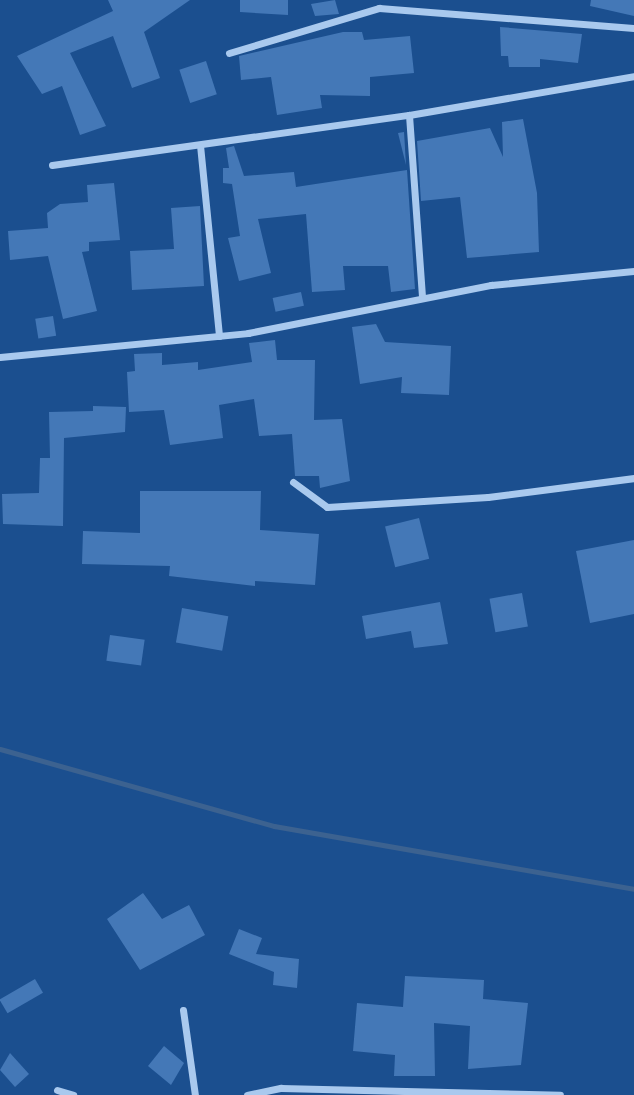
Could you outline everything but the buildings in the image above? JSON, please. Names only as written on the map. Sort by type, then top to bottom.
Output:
[{"type":"street","points":[[229,53],[379,8],[634,28]]},
{"type":"street","points":[[52,165],[409,115],[634,76]]},
{"type":"street","points":[[409,115],[422,297]]},
{"type":"street","points":[[200,145],[219,336]]},
{"type":"street","points":[[0,357],[219,336],[422,297],[634,271]]},
{"type":"street","points":[[293,482],[327,507],[488,497],[634,478]]},
{"type":"street","points":[[183,1010],[194,1095]]},
{"type":"street","points":[[247,1095],[293,1088],[560,1095]]},
{"type":"street","points":[[57,1090],[73,1095]]},
{"type":"waterway","points":[[0,749],[274,826],[634,889]]}]
